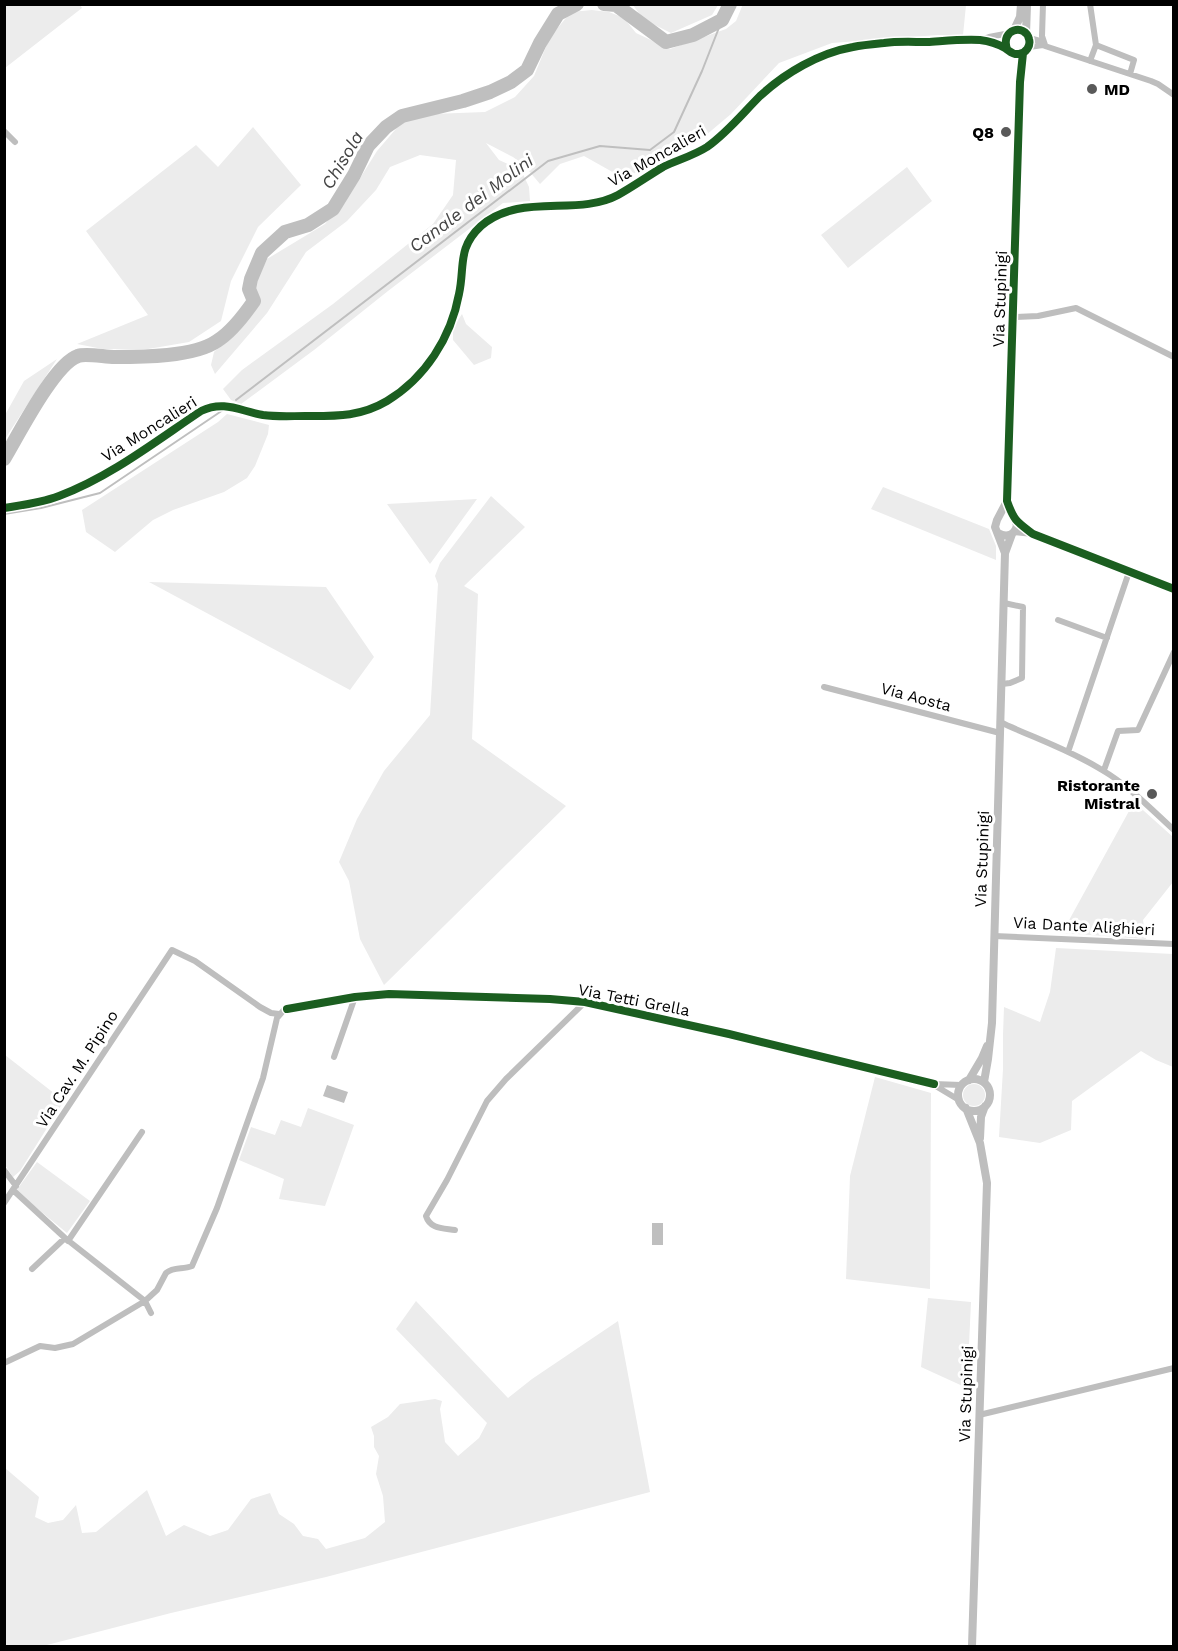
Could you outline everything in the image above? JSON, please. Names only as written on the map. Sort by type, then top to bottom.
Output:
[{"type":"street","points":[[1021,4],[1020,17],[1005,41],[1008,50],[1017,54],[1027,43]]},
{"type":"street","name":"Via Stupinigi","points":[[1014,519],[1007,501],[1020,82],[1027,43],[1027,4]]},
{"type":"street","points":[[1043,4],[1044,46]]},
{"type":"street","points":[[1090,4],[1096,45],[1090,61]]},
{"type":"street","points":[[1012,32],[1019,30],[1027,43],[1044,46],[1130,74],[1158,84],[1173,95]]},
{"type":"street","name":"Via Moncalieri","points":[[981,40],[988,36],[1012,32]]},
{"type":"street","name":"Via Moncalieri","points":[[4,508],[41,502],[76,489],[106,473],[212,406],[224,405],[262,415],[344,416],[368,410],[388,400],[422,372],[434,357],[446,335],[455,314],[460,292],[463,253],[470,237],[483,225],[495,216],[510,211],[541,205],[597,202],[616,196],[667,165],[705,148],[721,136],[763,94],[791,72],[825,55],[851,47],[889,42],[981,40],[1008,50]]},
{"type":"street","points":[[1096,45],[1134,60],[1130,74]]},
{"type":"street","name":"Via Stupinigi","points":[[1008,50],[1015,60],[1020,82]]},
{"type":"street","points":[[4,131],[15,142]]},
{"type":"street","points":[[1013,317],[1038,316],[1076,308],[1173,357]]},
{"type":"street","name":"Via Stupinigi","points":[[999,517],[1007,501]]},
{"type":"street","points":[[1033,534],[1013,533],[1005,536],[998,533],[995,527],[999,517],[1005,514],[1033,534],[1173,589]]},
{"type":"street","points":[[1013,533],[1017,525],[1014,519]]},
{"type":"street","name":"Via Stupinigi","points":[[980,1143],[981,1117],[990,1096],[984,1082],[990,1036],[994,936],[1005,553],[998,533]]},
{"type":"street","name":"Via Stupinigi","points":[[1005,553],[1013,533]]},
{"type":"street","points":[[1068,752],[1129,573]]},
{"type":"street","points":[[1002,684],[1022,678],[1023,607],[1004,603]]},
{"type":"street","points":[[1058,620],[1107,638]]},
{"type":"street","points":[[1104,770],[1118,731],[1138,730],[1173,652]]},
{"type":"street","name":"Via Aosta","points":[[824,687],[1000,733]]},
{"type":"street","points":[[1000,722],[1104,770],[1144,802],[1173,830]]},
{"type":"street","name":"Via Dante Alighieri","points":[[994,936],[1173,944]]},
{"type":"street","name":"Via Cav. M. Pipino","points":[[4,1203],[172,950],[195,961],[260,1007],[271,1013],[279,1014]]},
{"type":"street","name":"Via Tetti Grella","points":[[279,1014],[287,1009],[355,997],[399,994],[585,1002],[729,1034],[933,1084],[961,1085]]},
{"type":"street","points":[[334,1057],[355,997]]},
{"type":"street","points":[[455,1230],[433,1226],[428,1222],[426,1216],[487,1101],[506,1079],[585,1002]]},
{"type":"street","points":[[4,1363],[40,1346],[55,1348],[73,1344],[145,1301],[152,1295],[169,1270],[190,1267],[195,1262],[217,1208],[263,1078],[279,1014]]},
{"type":"street","name":"Via Stupinigi","points":[[961,1085],[969,1080],[982,1058],[990,1036]]},
{"type":"street","points":[[969,1080],[984,1082]]},
{"type":"street","name":"Via Tetti Grella","points":[[933,1084],[959,1100]]},
{"type":"street","points":[[959,1100],[961,1085]]},
{"type":"street","name":"Via Stupinigi","points":[[959,1100],[966,1108],[980,1143],[987,1193],[972,1647]]},
{"type":"street","points":[[966,1108],[976,1111],[985,1106]]},
{"type":"street","points":[[32,1269],[66,1239],[142,1132]]},
{"type":"street","points":[[4,1170],[15,1188],[66,1239],[145,1301],[151,1313]]},
{"type":"street","points":[[979,1415],[1173,1368]]},
{"type":"shaded area","points":[[743,4],[966,5],[963,35],[832,43],[779,63],[731,114],[699,141],[648,165],[625,179],[584,156],[560,164],[540,184],[524,165],[486,143],[499,160],[521,170],[529,187],[530,201],[503,203],[241,404],[231,400],[223,389],[242,370],[333,304],[433,224],[453,195],[456,160],[420,155],[390,167],[376,190],[347,221],[306,252],[267,313],[215,374],[211,365],[214,352],[250,316],[257,302],[254,287],[267,259],[325,224],[352,191],[377,151],[401,123],[432,114],[485,112],[515,97],[534,76],[550,37],[571,12],[592,10],[609,12],[624,18],[636,33],[670,49],[726,29],[736,21]]},
{"type":"shaded area","points":[[5,5],[80,5],[82,8],[5,68]]},
{"type":"shaded area","points":[[633,5],[718,5],[712,15],[671,33],[643,19]]},
{"type":"shaded area","points":[[253,127],[301,185],[258,227],[231,281],[221,321],[189,342],[148,349],[103,349],[77,344],[148,315],[86,231],[196,145],[218,167]]},
{"type":"shaded area","points":[[907,167],[932,201],[848,268],[821,235]]},
{"type":"shaded area","points":[[462,314],[466,324],[492,347],[491,358],[474,365],[453,340],[453,328]]},
{"type":"shaded area","points":[[57,359],[5,439],[5,415],[24,381]]},
{"type":"shaded area","points":[[227,414],[269,425],[268,434],[255,466],[247,478],[224,492],[173,510],[153,520],[115,552],[86,532],[82,510]]},
{"type":"shaded area","points":[[883,487],[989,529],[996,546],[996,560],[871,509]]},
{"type":"shaded area","points":[[491,496],[525,527],[464,586],[478,594],[472,739],[566,806],[384,985],[360,939],[349,881],[339,862],[357,819],[384,771],[430,715],[438,584],[435,576],[440,563]]},
{"type":"shaded area","points":[[477,499],[430,564],[387,504]]},
{"type":"shaded area","points":[[149,582],[326,587],[374,657],[350,690]]},
{"type":"shaded area","points":[[1134,802],[1173,837],[1173,882],[1143,920],[1146,939],[1062,933]]},
{"type":"shaded area","points":[[1056,948],[1173,954],[1173,1067],[1141,1051],[1072,1101],[1071,1130],[1040,1143],[999,1137],[1004,1007],[1040,1022],[1050,992]]},
{"type":"shaded area","points":[[5,1055],[64,1101],[20,1171],[13,1177],[5,1165]]},
{"type":"shaded area","points":[[875,1077],[931,1093],[930,1289],[846,1279],[850,1176]]},
{"type":"shaded area","points":[[974,1084],[982,1087],[985,1095],[982,1103],[974,1106],[966,1103],[963,1095],[966,1087]]},
{"type":"shaded area","points":[[327,1085],[348,1092],[344,1103],[323,1096]]},
{"type":"shaded area","points":[[308,1108],[354,1125],[325,1206],[279,1199],[284,1179],[239,1160],[251,1127],[275,1135],[281,1120],[301,1127]]},
{"type":"shaded area","points":[[37,1162],[90,1201],[67,1233],[16,1191]]},
{"type":"shaded area","points":[[652,1223],[663,1223],[663,1245],[652,1245]]},
{"type":"shaded area","points":[[928,1298],[971,1302],[967,1388],[921,1367]]},
{"type":"shaded area","points":[[416,1301],[508,1398],[532,1379],[618,1321],[650,1492],[326,1577],[43,1646],[5,1646],[5,1468],[39,1497],[35,1517],[48,1523],[63,1520],[76,1505],[82,1533],[96,1532],[147,1490],[166,1536],[184,1525],[210,1536],[228,1530],[251,1499],[270,1493],[279,1514],[294,1524],[303,1536],[318,1539],[326,1549],[365,1538],[385,1522],[383,1496],[376,1474],[379,1456],[374,1447],[371,1427],[388,1417],[400,1404],[435,1399],[442,1401],[440,1409],[445,1442],[458,1456],[479,1438],[487,1423],[396,1329]]},
{"type":"waterway","name":"Chisola","points":[[4,459],[27,418],[58,372],[78,356],[167,355],[195,350],[222,338],[254,301],[249,289],[262,253],[285,232],[308,225],[333,209],[354,175],[368,146],[386,127],[402,116],[463,101],[511,82],[527,70],[558,14],[577,4]]},
{"type":"waterway","name":"Chisola","points":[[604,4],[616,5],[666,42],[693,35],[722,20],[730,4]]},
{"type":"waterway","name":"Canale dei Molini","points":[[236,400],[548,161],[600,146],[650,150],[674,132],[722,20]]},
{"type":"waterway","name":"Canale dei Molini","points":[[4,514],[41,508],[100,493],[223,410]]},
{"type":"cycle path","points":[[4,508],[32,504],[78,488],[114,469],[209,408],[225,406],[274,416],[327,416],[357,413],[387,401],[413,381],[443,341],[455,310],[465,250],[473,234],[481,226],[496,216],[513,210],[585,204],[618,195],[663,167],[707,147],[760,96],[791,72],[815,59],[840,50],[865,45],[967,40],[990,42],[1019,54],[1029,47],[1027,34],[1014,30],[1007,37],[1007,49]]},
{"type":"cycle path","points":[[1023,53],[1020,82],[1007,501],[1017,520],[1033,534],[1174,589]]},
{"type":"cycle path","points":[[287,1009],[355,997],[389,994],[585,1002],[934,1084]]},
{"type":"place","name":"MD","points":[[1092,89]]},
{"type":"place","name":"Q8","points":[[1006,132]]},
{"type":"place","name":"Ristorante Mistral","points":[[1152,794]]}]
